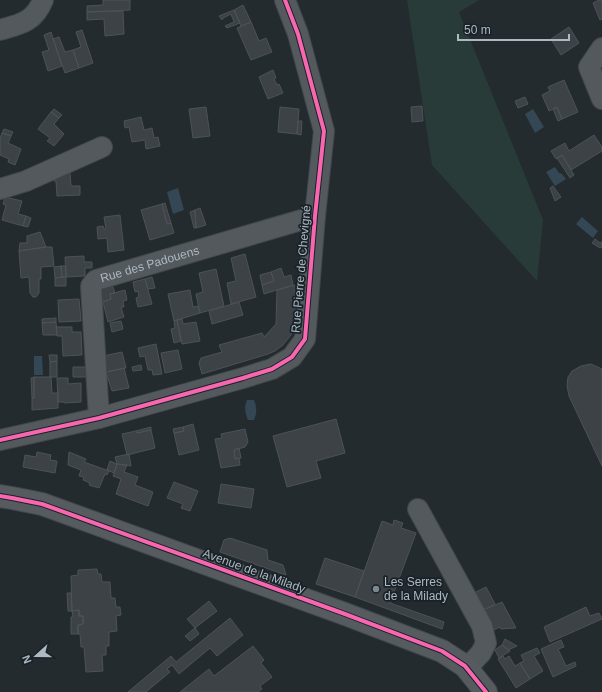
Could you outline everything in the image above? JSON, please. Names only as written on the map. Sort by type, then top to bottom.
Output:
[{"type":"main road","name":"Avenue de la Milady","points":[[0,496],[42,504],[442,651],[467,668],[486,692]]},
{"type":"street","points":[[0,30],[24,23],[39,11],[43,0]]},
{"type":"street","name":"Rue Pierre de Chevigné","points":[[0,440],[99,418],[272,369],[292,357],[305,339],[315,216],[324,131],[298,34],[285,0]]},
{"type":"street","points":[[602,48],[589,67],[602,99]]},
{"type":"street","points":[[0,190],[26,181],[102,147]]},
{"type":"street","name":"Rue des Padouens","points":[[99,418],[92,286],[96,280],[315,216]]},
{"type":"street","points":[[418,509],[482,626],[486,643],[481,653],[467,668]]},
{"type":"green space","points":[[407,0],[479,0],[459,12],[543,220],[537,281],[432,165]]},
{"type":"water","points":[[533,109],[544,127],[535,133],[525,114]]},
{"type":"water","points":[[555,167],[566,179],[555,186],[546,172]]},
{"type":"water","points":[[178,188],[184,210],[173,214],[167,192]]},
{"type":"water","points":[[582,217],[598,231],[593,238],[576,224]]},
{"type":"water","points":[[34,356],[42,356],[43,375],[34,375]]},
{"type":"water","points":[[247,400],[254,400],[256,415],[254,420],[248,420],[245,408]]},
{"type":"building","points":[[103,0],[130,0],[130,10],[87,12],[87,6],[103,5]]},
{"type":"building","points":[[602,0],[602,19],[600,20],[593,3]]},
{"type":"building","points":[[243,5],[251,22],[241,26],[234,10]]},
{"type":"building","points":[[234,10],[240,23],[227,28],[225,26],[234,22],[231,14],[222,20],[219,16]]},
{"type":"building","points":[[123,11],[124,34],[105,36],[104,19],[87,20],[87,12]]},
{"type":"building","points":[[251,22],[259,41],[266,38],[272,52],[251,60],[237,28]]},
{"type":"building","points":[[569,27],[579,43],[561,55],[551,39]]},
{"type":"building","points":[[82,30],[93,63],[79,68],[73,50],[81,47],[76,32]]},
{"type":"building","points":[[51,32],[62,66],[48,71],[42,52],[49,50],[44,35]]},
{"type":"building","points":[[59,37],[65,52],[73,50],[79,68],[65,73],[53,39]]},
{"type":"building","points":[[273,70],[276,78],[274,79],[277,85],[279,84],[283,93],[268,99],[259,77]]},
{"type":"building","points":[[564,80],[578,112],[562,119],[557,107],[549,111],[542,95],[550,91],[548,87]]},
{"type":"building","points":[[525,97],[528,104],[518,108],[515,101]]},
{"type":"building","points":[[422,106],[423,121],[412,122],[411,107]]},
{"type":"building","points":[[206,107],[210,136],[193,138],[189,109]]},
{"type":"building","points":[[280,107],[299,109],[297,134],[278,132]]},
{"type":"building","points":[[557,107],[562,119],[558,121],[553,109]]},
{"type":"building","points":[[54,109],[62,115],[59,118],[51,112]]},
{"type":"building","points":[[51,112],[59,118],[54,124],[64,134],[54,146],[47,141],[50,138],[38,129]]},
{"type":"building","points":[[141,117],[144,130],[152,128],[154,138],[158,137],[160,146],[146,149],[145,140],[132,142],[129,127],[125,128],[124,121]]},
{"type":"building","points":[[298,121],[302,121],[301,135],[297,134]]},
{"type":"building","points":[[4,129],[13,132],[11,136],[2,133]]},
{"type":"building","points":[[2,133],[11,136],[8,143],[21,149],[15,165],[8,162],[9,159],[0,155],[0,138]]},
{"type":"building","points":[[594,135],[602,147],[602,151],[571,170],[562,155],[556,159],[551,151],[565,143],[569,151]]},
{"type":"building","points":[[562,155],[574,175],[570,178],[557,158]]},
{"type":"building","points":[[70,173],[71,186],[80,186],[80,195],[57,196],[56,181],[54,181],[53,174]]},
{"type":"building","points":[[553,186],[561,197],[555,201],[550,188]]},
{"type":"building","points":[[5,197],[22,201],[18,214],[26,216],[23,226],[2,220],[6,205],[3,204]]},
{"type":"building","points":[[165,203],[171,223],[167,224],[162,204]]},
{"type":"building","points":[[162,204],[167,224],[171,223],[174,233],[150,240],[141,210]]},
{"type":"building","points":[[200,208],[206,225],[196,228],[195,210]]},
{"type":"building","points":[[195,210],[196,228],[194,228],[190,212]]},
{"type":"building","points":[[120,215],[124,250],[108,252],[107,238],[98,239],[97,227],[103,226],[104,229],[106,229],[104,217]]},
{"type":"building","points":[[26,216],[31,218],[28,227],[23,226]]},
{"type":"building","points":[[40,232],[46,247],[19,251],[20,243],[27,243],[27,236]]},
{"type":"building","points":[[595,239],[600,243],[602,242],[602,247],[600,248],[592,243]]},
{"type":"building","points":[[52,247],[54,266],[41,267],[39,293],[36,297],[33,297],[30,293],[29,277],[21,278],[19,251]]},
{"type":"building","points":[[245,254],[256,297],[231,304],[227,283],[236,281],[231,258]]},
{"type":"building","points":[[84,256],[84,262],[92,262],[92,268],[85,268],[85,276],[66,277],[65,257]]},
{"type":"building","points":[[61,266],[62,277],[55,278],[54,267]]},
{"type":"building","points":[[61,266],[66,266],[66,277],[62,277]]},
{"type":"building","points":[[281,268],[284,277],[291,275],[293,285],[264,294],[262,285],[274,281],[271,272]]},
{"type":"building","points":[[216,269],[224,306],[200,313],[196,294],[203,292],[199,273]]},
{"type":"building","points":[[271,272],[274,281],[262,285],[260,275]]},
{"type":"building","points":[[66,277],[66,286],[55,286],[55,278]]},
{"type":"building","points":[[152,277],[155,288],[148,289],[145,279]]},
{"type":"building","points":[[145,279],[152,304],[138,307],[136,298],[139,297],[138,291],[135,292],[133,282]]},
{"type":"building","points":[[111,282],[115,293],[110,294],[111,299],[101,302],[100,285]]},
{"type":"building","points":[[295,285],[293,329],[291,335],[283,345],[268,354],[202,374],[199,363],[201,358],[222,352],[219,345],[262,333],[264,337],[276,324],[277,290]]},
{"type":"building","points":[[125,290],[127,300],[123,301],[124,307],[121,307],[124,317],[108,322],[103,302],[111,299],[110,294]]},
{"type":"building","points":[[190,290],[193,307],[198,306],[200,313],[174,321],[168,294]]},
{"type":"building","points":[[79,299],[81,321],[59,322],[58,300]]},
{"type":"building","points":[[239,302],[243,315],[212,324],[209,311]]},
{"type":"building","points":[[56,318],[56,322],[42,323],[42,319]]},
{"type":"building","points":[[182,319],[183,324],[196,322],[200,341],[182,344],[177,320]]},
{"type":"building","points":[[177,320],[181,341],[174,343],[171,329],[175,328],[174,321]]},
{"type":"building","points":[[121,321],[123,329],[112,332],[110,323]]},
{"type":"building","points":[[56,322],[57,335],[43,335],[42,323]]},
{"type":"building","points":[[56,327],[72,327],[72,332],[81,332],[82,355],[63,356],[62,336],[57,336]]},
{"type":"building","points":[[156,344],[162,374],[153,375],[152,370],[148,370],[145,356],[140,357],[138,348]]},
{"type":"building","points":[[178,350],[182,369],[165,373],[161,353]]},
{"type":"building","points":[[122,352],[126,368],[106,372],[103,356]]},
{"type":"building","points":[[49,355],[57,355],[57,361],[50,362]]},
{"type":"building","points":[[57,361],[57,377],[50,377],[50,362]]},
{"type":"building","points":[[591,364],[602,369],[602,466],[569,396],[567,386],[568,377],[572,371],[581,366]]},
{"type":"building","points":[[141,365],[142,370],[133,371],[132,367]]},
{"type":"building","points":[[73,367],[87,367],[87,377],[73,377]]},
{"type":"building","points":[[124,368],[129,388],[112,391],[106,372]]},
{"type":"building","points":[[34,377],[51,377],[52,393],[58,393],[58,408],[32,410],[32,398],[34,398]]},
{"type":"building","points":[[34,377],[34,398],[32,398],[31,378]]},
{"type":"building","points":[[57,378],[68,378],[68,384],[81,383],[81,402],[58,402]]},
{"type":"building","points":[[336,419],[345,453],[316,461],[321,478],[287,487],[273,436]]},
{"type":"building","points":[[193,424],[199,450],[179,455],[174,433],[184,431],[183,427]]},
{"type":"building","points":[[151,427],[151,430],[137,433],[136,431]]},
{"type":"building","points":[[183,427],[184,431],[174,433],[173,429]]},
{"type":"building","points":[[245,429],[248,442],[245,447],[234,450],[235,459],[239,458],[240,465],[221,468],[215,439],[222,438],[221,434]]},
{"type":"building","points":[[151,430],[155,448],[127,455],[122,434]]},
{"type":"building","points":[[239,448],[241,458],[235,459],[234,450]]},
{"type":"building","points":[[37,452],[51,455],[50,460],[57,461],[55,473],[23,467],[25,455],[36,457]]},
{"type":"building","points":[[69,452],[86,459],[84,462],[109,471],[107,475],[105,474],[99,488],[89,485],[90,483],[83,480],[84,477],[79,476],[81,470],[68,465]]},
{"type":"building","points":[[129,454],[131,466],[117,464],[115,457]]},
{"type":"building","points":[[110,461],[117,464],[114,473],[107,470]]},
{"type":"building","points":[[117,464],[127,465],[124,472],[138,477],[135,485],[153,492],[148,506],[116,494],[121,479],[113,476]]},
{"type":"building","points":[[174,482],[198,491],[190,511],[181,508],[183,504],[167,498]]},
{"type":"building","points":[[221,484],[254,489],[251,508],[218,503]]},
{"type":"building","points":[[394,520],[403,523],[401,528],[416,533],[390,603],[444,622],[442,629],[355,597],[382,521],[393,525]]},
{"type":"building","points":[[230,538],[267,550],[268,560],[283,565],[286,575],[220,552],[224,540]]},
{"type":"building","points":[[325,558],[364,571],[355,597],[316,584]]},
{"type":"building","points":[[97,569],[98,574],[101,574],[102,582],[110,582],[111,598],[115,598],[116,607],[120,607],[121,615],[116,616],[117,631],[109,632],[109,646],[106,646],[106,655],[102,655],[103,671],[86,672],[84,647],[81,647],[80,634],[78,634],[78,625],[83,624],[83,616],[79,616],[79,610],[72,611],[71,576],[78,575],[78,570]]},
{"type":"building","points":[[486,587],[495,604],[479,612],[470,595]]},
{"type":"building","points":[[67,593],[71,593],[72,611],[68,611]]},
{"type":"building","points":[[209,601],[217,611],[195,628],[187,619]]},
{"type":"building","points":[[502,602],[516,628],[501,629],[500,627],[489,632],[479,612]]},
{"type":"building","points":[[586,607],[590,616],[599,613],[602,619],[550,642],[544,627]]},
{"type":"building","points":[[79,610],[79,616],[83,616],[83,624],[78,625],[78,634],[71,634],[71,617],[73,617],[72,611]]},
{"type":"building","points":[[230,618],[243,635],[217,656],[210,648],[179,674],[172,665],[167,669],[170,672],[146,692],[128,692],[171,656],[176,662]]},
{"type":"building","points":[[195,628],[199,634],[190,641],[185,636]]},
{"type":"building","points":[[505,639],[517,646],[508,650],[502,645]]},
{"type":"building","points":[[561,640],[564,647],[558,649],[566,666],[575,662],[576,666],[553,677],[541,649]]},
{"type":"building","points":[[502,645],[510,651],[499,658],[495,650]]},
{"type":"building","points":[[253,646],[264,660],[261,663],[272,677],[260,686],[262,689],[258,692],[180,692],[209,669],[214,676]]},
{"type":"building","points":[[537,648],[540,653],[534,656],[543,671],[530,679],[520,663],[524,661],[521,655]]},
{"type":"building","points":[[503,656],[505,659],[509,656],[515,666],[520,663],[530,679],[516,688],[498,659]]},
{"type":"cycle path","points":[[0,440],[99,418],[272,369],[292,357],[305,339],[315,216],[324,131],[298,34],[285,0]]},
{"type":"cycle path","points":[[0,496],[42,504],[345,614],[442,651],[465,666],[486,692]]},
{"type":"place","name":"Les Serres de la Milady","points":[[376,589]]}]
